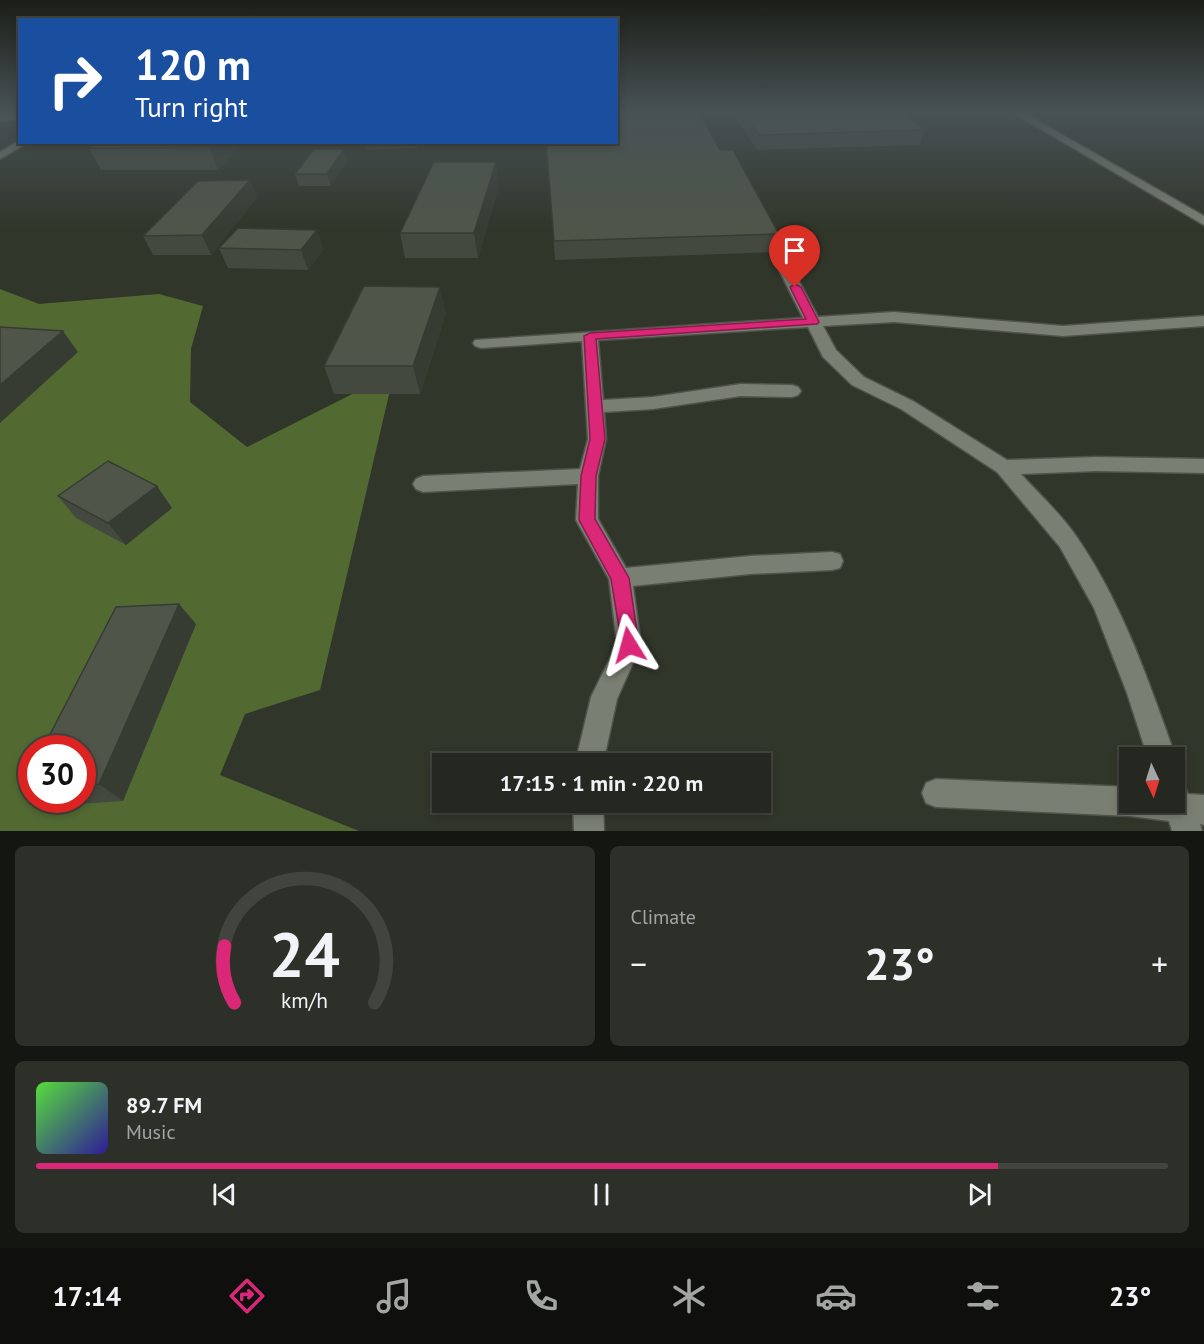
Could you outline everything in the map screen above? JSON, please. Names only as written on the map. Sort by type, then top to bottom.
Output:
[{"type":"street","points":[[1081,150],[1204,221]]},
{"type":"street","points":[[786,270],[829,353],[858,381],[906,405],[1004,467],[1068,541],[1104,604],[1140,693],[1158,747]]},
{"type":"street","points":[[481,343],[894,317],[1062,331],[1204,321]]},
{"type":"street","points":[[590,336],[597,439],[588,476],[587,520],[620,578],[629,645],[604,697],[591,753]]},
{"type":"street","points":[[596,406],[653,403],[741,390],[792,391]]},
{"type":"street","points":[[1004,467],[1096,464],[1204,466]]},
{"type":"street","points":[[423,484],[588,476]]},
{"type":"street","points":[[620,578],[750,565],[832,561]]},
{"type":"street","points":[[936,794],[1119,802]]},
{"type":"street","points":[[588,813],[589,831]]},
{"type":"green space","points":[[0,289],[39,304],[159,294],[203,306],[191,349],[190,402],[247,447],[394,373],[320,690],[245,714],[220,775],[359,831],[0,831]]},
{"type":"building","points":[[313,150],[343,150],[327,174],[295,174]]},
{"type":"building","points":[[547,150],[733,150],[779,234],[554,241]]},
{"type":"building","points":[[434,162],[496,162],[474,233],[400,233]]},
{"type":"building","points":[[250,180],[202,235],[143,236],[198,181]]},
{"type":"building","points":[[238,228],[317,230],[301,250],[219,248]]},
{"type":"building","points":[[364,286],[440,287],[413,366],[324,366]]},
{"type":"building","points":[[0,327],[63,331],[0,385]]},
{"type":"building","points":[[108,461],[157,486],[108,523],[58,496]]},
{"type":"building","points":[[179,604],[99,784],[96,784],[96,735],[50,735],[116,607]]},
{"type":"route","points":[[629,645],[620,578],[587,520],[588,476],[597,439],[590,336],[813,322],[795,287]]}]
